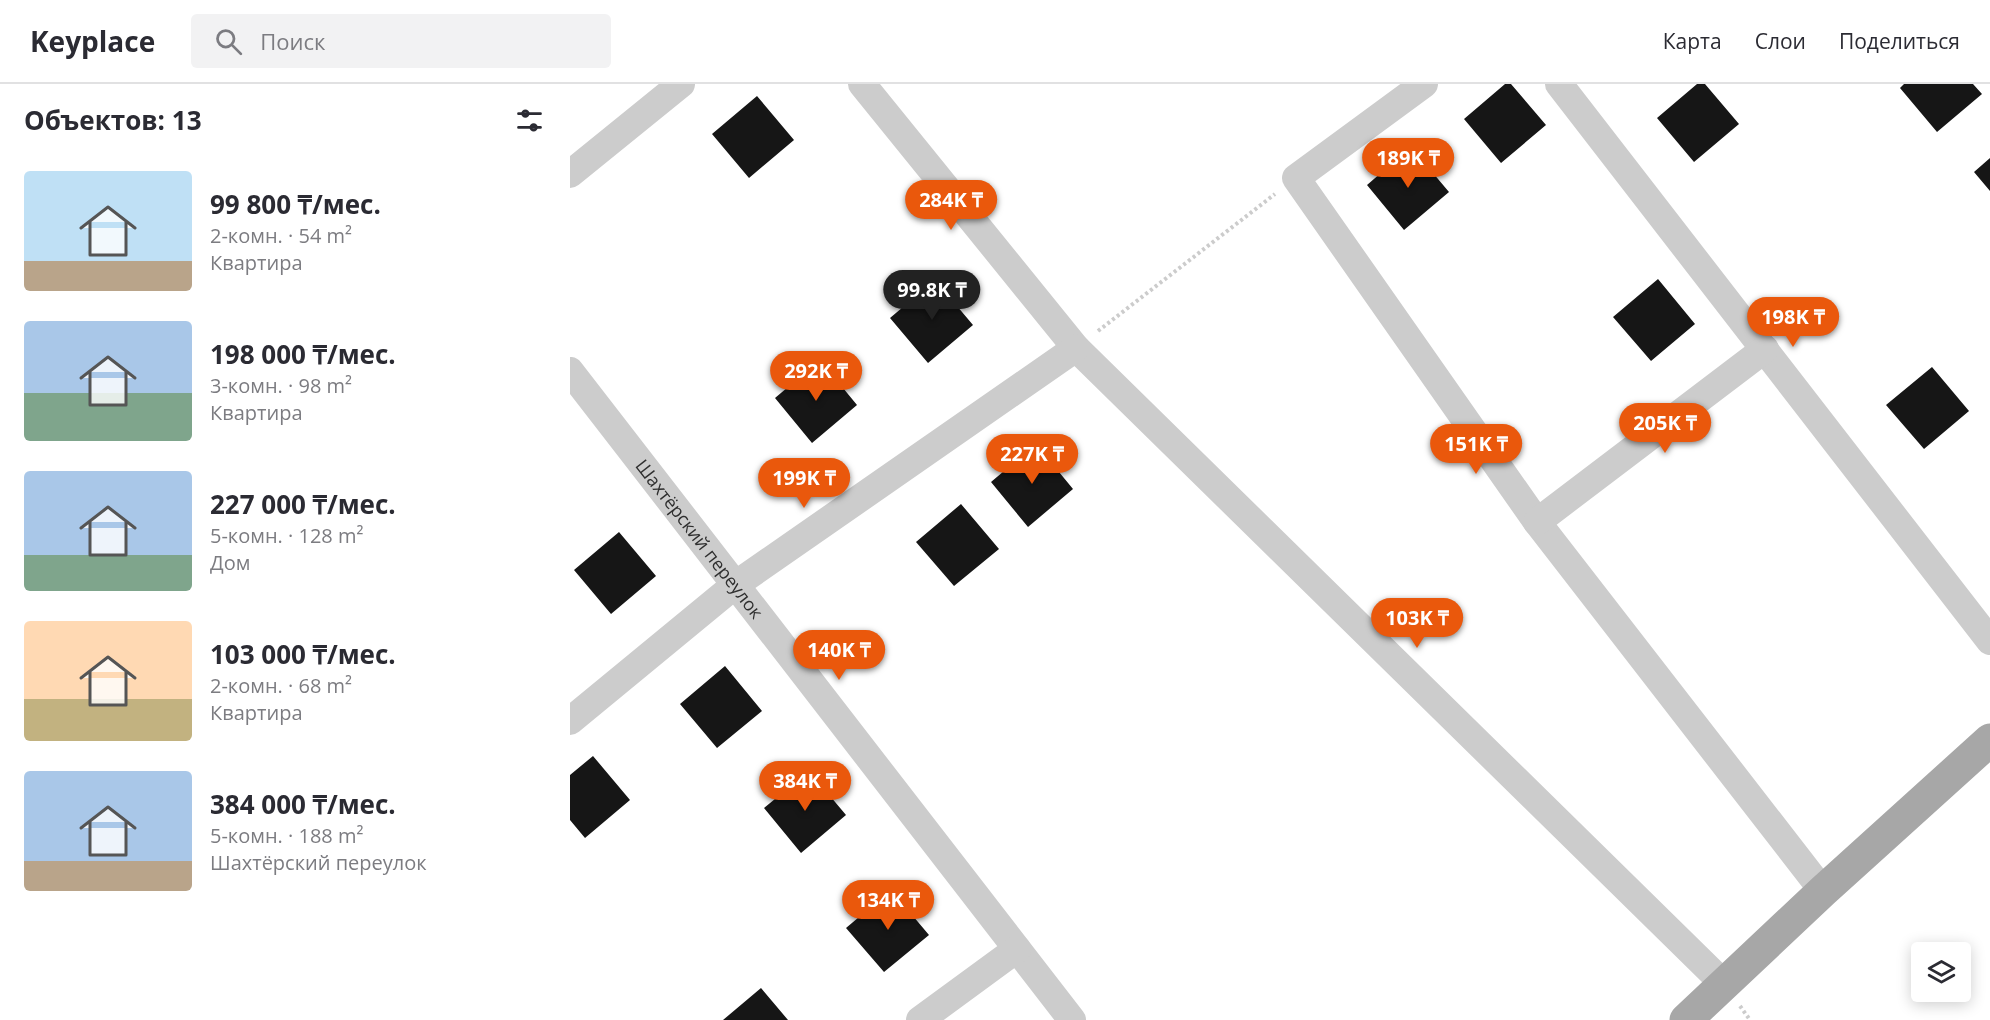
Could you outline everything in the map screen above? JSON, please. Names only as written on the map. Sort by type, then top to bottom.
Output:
[{"type":"main road","points":[[1686,1020],[1823,891],[1990,741]]},
{"type":"street","points":[[570,174],[681,84]]},
{"type":"street","points":[[862,84],[1076,348],[1724,984]]},
{"type":"street","points":[[1424,84],[1296,178],[1537,522],[1823,891]]},
{"type":"street","points":[[1559,84],[1990,640]]},
{"type":"street","points":[[570,721],[735,585],[1076,348]]},
{"type":"street","points":[[1537,522],[1765,349]]},
{"type":"street","name":"Шахтёрский переулок","points":[[570,371],[1072,1020]]},
{"type":"street","points":[[920,1020],[1017,949]]},
{"type":"path","points":[[1076,348],[1296,178]]},
{"type":"building","points":[[1505,84],[1511,84],[1546,125],[1501,163],[1464,119]]},
{"type":"building","points":[[1697,84],[1705,84],[1739,124],[1694,162],[1657,118]]},
{"type":"building","points":[[1904,84],[1973,84],[1982,94],[1937,132],[1900,88]]},
{"type":"building","points":[[757,96],[794,140],[749,178],[712,134]]},
{"type":"building","points":[[1411,147],[1449,192],[1404,230],[1367,185]]},
{"type":"building","points":[[1990,158],[1990,191],[1974,172]]},
{"type":"building","points":[[1658,279],[1695,324],[1651,361],[1613,317]]},
{"type":"building","points":[[935,280],[973,325],[928,363],[890,318]]},
{"type":"building","points":[[820,360],[857,405],[812,443],[775,398]]},
{"type":"building","points":[[1932,367],[1969,411],[1924,449],[1886,405]]},
{"type":"building","points":[[1036,444],[1073,489],[1028,527],[991,482]]},
{"type":"building","points":[[961,504],[999,549],[954,586],[916,542]]},
{"type":"building","points":[[619,532],[656,576],[611,614],[574,570]]},
{"type":"building","points":[[725,666],[762,711],[717,748],[680,704]]},
{"type":"building","points":[[593,756],[630,800],[585,838],[570,820],[570,775]]},
{"type":"building","points":[[809,771],[846,815],[801,853],[764,808]]},
{"type":"building","points":[[891,890],[929,935],[884,972],[846,928]]},
{"type":"building","points":[[761,988],[788,1020],[723,1020]]}]
